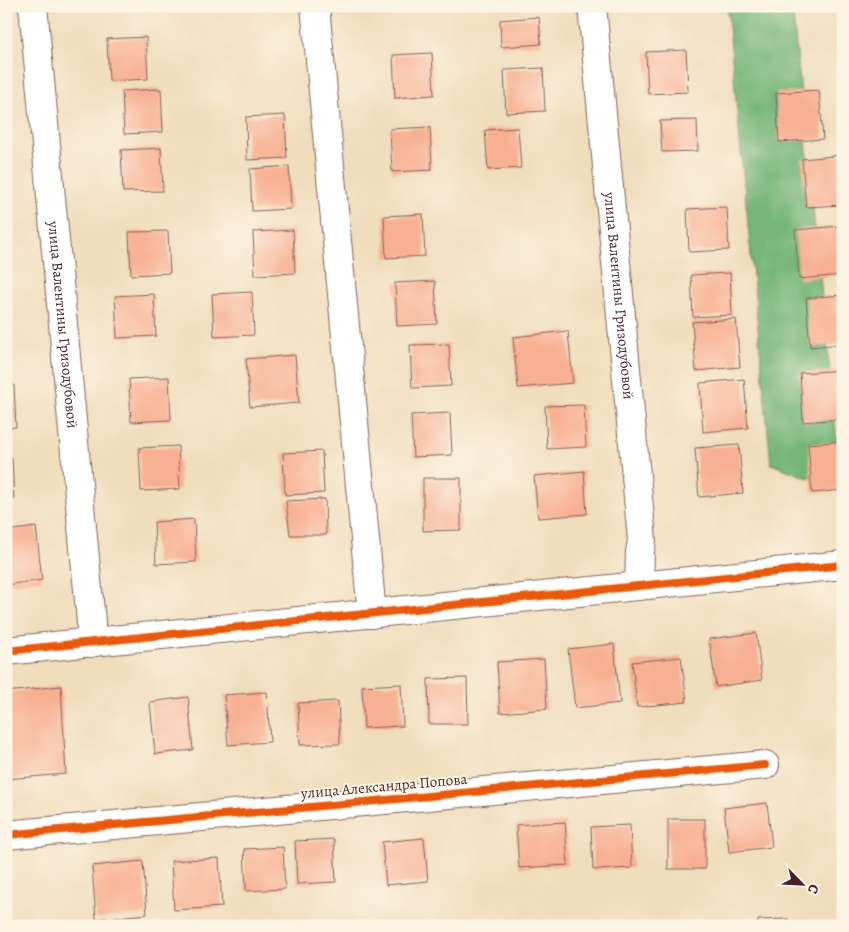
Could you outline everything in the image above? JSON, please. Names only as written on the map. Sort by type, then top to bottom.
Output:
[{"type":"street","name":"улица Валентины Гризодубовой","points":[[32,6],[90,612],[91,643]]},
{"type":"street","points":[[315,6],[372,614]]},
{"type":"street","name":"улица Валентины Гризодубовой","points":[[592,6],[642,540],[639,586]]},
{"type":"street","points":[[6,651],[843,565]]},
{"type":"street","name":"улица Александра Попова","points":[[6,835],[765,765]]},
{"type":"green space","points":[[727,6],[792,6],[839,459],[808,478],[771,464]]},
{"type":"building","points":[[539,17],[541,44],[501,47],[500,20]]},
{"type":"building","points":[[146,37],[148,79],[109,81],[107,39]]},
{"type":"building","points":[[686,50],[688,92],[648,94],[646,52]]},
{"type":"building","points":[[432,53],[434,95],[395,98],[393,55]]},
{"type":"building","points":[[543,68],[545,111],[506,113],[504,70]]},
{"type":"building","points":[[161,89],[163,132],[124,134],[122,91]]},
{"type":"building","points":[[819,90],[823,139],[779,142],[776,93]]},
{"type":"building","points":[[285,115],[287,158],[247,160],[246,117]]},
{"type":"building","points":[[697,120],[698,151],[662,152],[660,121]]},
{"type":"building","points":[[430,127],[432,170],[392,172],[390,129]]},
{"type":"building","points":[[518,128],[521,168],[488,170],[485,130]]},
{"type":"building","points":[[161,148],[163,191],[123,192],[121,150]]},
{"type":"building","points":[[843,155],[843,205],[806,207],[802,159]]},
{"type":"building","points":[[289,166],[291,209],[252,211],[250,169]]},
{"type":"building","points":[[727,207],[729,250],[689,252],[687,209]]},
{"type":"building","points":[[423,214],[425,256],[386,258],[384,216]]},
{"type":"building","points":[[839,226],[842,275],[799,279],[795,230]]},
{"type":"building","points":[[293,230],[295,273],[255,275],[253,232]]},
{"type":"building","points":[[168,231],[170,273],[131,275],[129,232]]},
{"type":"building","points":[[730,273],[732,315],[693,317],[691,275]]},
{"type":"building","points":[[435,281],[437,324],[397,326],[395,283]]},
{"type":"building","points":[[252,292],[254,335],[214,337],[212,294]]},
{"type":"building","points":[[154,294],[156,336],[117,338],[115,296]]},
{"type":"building","points":[[843,295],[843,344],[810,347],[806,298]]},
{"type":"building","points":[[736,319],[740,367],[696,371],[692,322]]},
{"type":"building","points":[[568,331],[573,383],[518,388],[513,337]]},
{"type":"building","points":[[449,344],[451,386],[412,388],[410,345]]},
{"type":"building","points":[[295,355],[299,403],[250,407],[246,359]]},
{"type":"building","points":[[843,370],[843,419],[803,422],[800,373]]},
{"type":"building","points":[[169,377],[171,420],[131,422],[129,379]]},
{"type":"building","points":[[744,379],[748,428],[703,432],[700,383]]},
{"type":"building","points":[[6,385],[14,385],[16,427],[6,428]]},
{"type":"building","points":[[584,405],[586,447],[547,449],[545,406]]},
{"type":"building","points":[[450,413],[452,455],[413,457],[411,415]]},
{"type":"building","points":[[843,441],[843,490],[812,493],[808,444]]},
{"type":"building","points":[[739,445],[743,493],[699,497],[695,448]]},
{"type":"building","points":[[178,446],[180,489],[141,491],[139,448]]},
{"type":"building","points":[[322,451],[324,493],[285,495],[283,453]]},
{"type":"building","points":[[12,457],[14,500],[6,500],[6,458]]},
{"type":"building","points":[[584,471],[587,514],[538,518],[534,476]]},
{"type":"building","points":[[423,478],[461,478],[461,530],[423,531]]},
{"type":"building","points":[[325,499],[326,535],[290,535],[286,501]]},
{"type":"building","points":[[194,519],[196,562],[156,564],[154,522]]},
{"type":"building","points":[[36,527],[42,580],[6,585],[6,531]]},
{"type":"building","points":[[756,633],[762,680],[716,687],[709,639]]},
{"type":"building","points":[[614,644],[620,703],[575,708],[568,649]]},
{"type":"building","points":[[681,657],[687,702],[637,707],[632,662]]},
{"type":"building","points":[[544,659],[547,709],[500,713],[497,662]]},
{"type":"building","points":[[467,678],[468,724],[429,724],[428,679]]},
{"type":"building","points":[[401,684],[403,726],[364,728],[362,686]]},
{"type":"building","points":[[61,686],[66,774],[6,779],[6,692]]},
{"type":"building","points":[[267,692],[270,742],[228,745],[224,695]]},
{"type":"building","points":[[188,697],[193,750],[155,754],[150,702]]},
{"type":"building","points":[[338,701],[340,744],[300,745],[298,703]]},
{"type":"building","points":[[767,803],[772,847],[729,852],[724,808]]},
{"type":"building","points":[[668,819],[705,819],[705,869],[668,869]]},
{"type":"building","points":[[565,822],[568,865],[519,868],[516,825]]},
{"type":"building","points":[[630,825],[632,868],[593,870],[591,827]]},
{"type":"building","points":[[424,838],[428,881],[386,885],[382,842]]},
{"type":"building","points":[[334,839],[336,882],[297,884],[295,841]]},
{"type":"building","points":[[283,847],[285,889],[246,891],[244,849]]},
{"type":"building","points":[[219,858],[222,907],[174,910],[171,861]]},
{"type":"building","points":[[143,861],[147,914],[96,919],[92,866]]},
{"type":"building","points":[[788,919],[789,926],[758,926],[758,920]]},
{"type":"cycle path","points":[[6,651],[843,565]]},
{"type":"cycle path","points":[[6,835],[765,765]]}]
